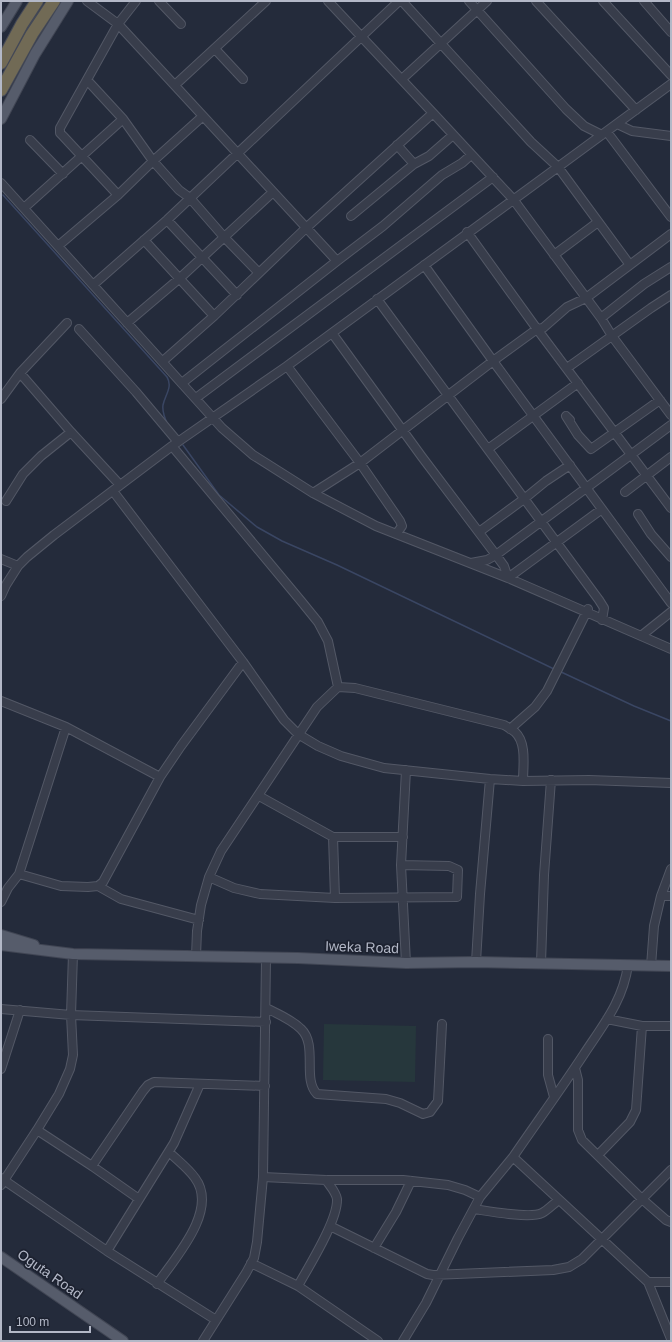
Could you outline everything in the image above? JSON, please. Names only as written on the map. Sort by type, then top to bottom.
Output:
[{"type":"highway","points":[[1,63],[22,24],[37,1]]},
{"type":"highway","points":[[1,90],[32,34],[54,1]]},
{"type":"main road","points":[[1,27],[17,1]]},
{"type":"main road","points":[[1,119],[35,54],[68,1]]},
{"type":"main road","points":[[1,935],[52,951]]},
{"type":"main road","points":[[1,944],[52,951]]},
{"type":"main road","name":"Iweka Road","points":[[52,951],[74,954],[196,956],[406,963],[476,962],[671,966]]},
{"type":"main road","name":"Oguta Road","points":[[1,1257],[123,1341]]},
{"type":"street","points":[[87,1],[118,24],[337,261]]},
{"type":"street","points":[[118,195],[60,133],[60,128],[118,24],[136,1]]},
{"type":"street","points":[[158,1],[181,24]]},
{"type":"street","points":[[175,85],[266,1]]},
{"type":"street","points":[[328,1],[513,199],[671,415]]},
{"type":"street","points":[[93,285],[167,220],[400,1],[441,43],[531,142],[558,167],[630,265]]},
{"type":"street","points":[[469,1],[566,109],[584,126],[604,134],[671,217]]},
{"type":"street","points":[[402,79],[487,1]]},
{"type":"street","points":[[536,1],[636,110]]},
{"type":"street","points":[[603,1],[671,75]]},
{"type":"street","points":[[644,1],[671,32]]},
{"type":"street","points":[[214,49],[243,79]]},
{"type":"street","points":[[87,80],[123,119],[153,161],[179,190],[190,198],[224,238],[259,273]]},
{"type":"street","points":[[1,596],[8,580],[18,566],[54,535],[175,444],[287,366],[467,232],[671,84]]},
{"type":"street","points":[[163,361],[214,316],[306,228],[433,113]]},
{"type":"street","points":[[58,246],[118,195],[203,116]]},
{"type":"street","points":[[24,208],[123,119]]},
{"type":"street","points":[[617,124],[632,131],[671,136]]},
{"type":"street","points":[[350,216],[414,164],[429,156],[453,135]]},
{"type":"street","points":[[30,140],[63,174]]},
{"type":"street","points":[[397,145],[414,164]]},
{"type":"street","points":[[182,383],[383,226],[442,175],[462,163],[471,155]]},
{"type":"street","points":[[196,398],[493,177]]},
{"type":"street","points":[[1,183],[222,428],[253,455],[313,494],[376,526],[397,533],[587,610],[602,620],[671,649]]},
{"type":"street","points":[[127,322],[180,278],[273,192]]},
{"type":"street","points":[[167,220],[237,294]]},
{"type":"street","points":[[554,255],[598,222]]},
{"type":"street","points":[[467,232],[537,329],[568,368],[671,508]]},
{"type":"street","points":[[313,494],[360,464],[493,361],[537,329],[543,328],[567,307],[586,298],[671,234]]},
{"type":"street","points":[[144,240],[214,316]]},
{"type":"street","points":[[424,264],[493,361],[671,603]]},
{"type":"street","points":[[601,318],[644,284],[671,267]]},
{"type":"street","points":[[568,368],[671,295]]},
{"type":"street","points":[[377,299],[604,608],[602,620]]},
{"type":"street","points":[[1,400],[20,373],[67,323]]},
{"type":"street","points":[[79,328],[136,392],[175,444],[318,622],[328,641],[338,687]]},
{"type":"street","points":[[332,333],[504,566],[508,578]]},
{"type":"street","points":[[287,366],[360,464],[400,521],[402,526],[397,533]]},
{"type":"street","points":[[20,373],[71,432],[116,488],[284,720],[298,734],[318,746],[341,756],[384,768],[523,781],[589,780],[671,783]]},
{"type":"street","points":[[488,449],[578,383]]},
{"type":"street","points":[[570,420],[566,416],[578,435],[591,448],[660,400]]},
{"type":"street","points":[[470,563],[487,560],[496,555],[671,425]]},
{"type":"street","points":[[6,501],[23,474],[41,456],[71,432]]},
{"type":"street","points":[[625,492],[671,457]]},
{"type":"street","points":[[479,532],[546,481],[570,465]]},
{"type":"street","points":[[508,578],[602,509]]},
{"type":"street","points":[[638,514],[651,534],[671,557]]},
{"type":"street","points":[[1,559],[18,566]]},
{"type":"street","points":[[510,729],[536,707],[547,691],[587,610]]},
{"type":"street","points":[[641,636],[671,612]]},
{"type":"street","points":[[19,874],[61,886],[88,887],[98,886],[103,882],[160,778],[181,746],[243,662]]},
{"type":"street","points":[[196,956],[201,905],[209,877],[221,851],[317,707],[338,687],[355,688],[504,725],[516,733],[521,743],[523,754],[523,781]]},
{"type":"street","points":[[1,701],[66,727],[160,778]]},
{"type":"street","points":[[1,902],[8,888],[19,874],[66,727]]},
{"type":"street","points":[[406,770],[402,837],[406,963]]},
{"type":"street","points":[[476,962],[490,779]]},
{"type":"street","points":[[541,964],[544,875],[551,780]]},
{"type":"street","points":[[259,796],[333,837],[402,837]]},
{"type":"street","points":[[333,837],[335,898]]},
{"type":"street","points":[[209,877],[234,888],[260,894],[335,898],[457,897],[458,870],[449,866],[402,865]]},
{"type":"street","points":[[651,966],[654,926],[661,896],[671,869]]},
{"type":"street","points":[[98,886],[121,899],[199,920]]},
{"type":"street","points":[[661,896],[671,896]]},
{"type":"street","points":[[74,954],[71,1015],[72,1062],[59,1094],[37,1130],[2,1181],[157,1284],[216,1320]]},
{"type":"street","points":[[203,1341],[254,1258],[257,1242],[263,1177],[266,958]]},
{"type":"street","points":[[403,1341],[426,1303],[480,1197],[513,1157],[575,1068],[617,1003],[624,987],[628,965]]},
{"type":"street","points":[[266,1008],[287,1018],[302,1029],[307,1039],[310,1059],[311,1085],[318,1094],[386,1099],[400,1103],[423,1114],[430,1112],[438,1101],[442,1024]]},
{"type":"street","points":[[1,1009],[71,1015],[266,1022]]},
{"type":"street","points":[[1,1069],[20,1010]]},
{"type":"street","points":[[607,1019],[642,1026],[671,1026]]},
{"type":"street","points":[[598,1156],[634,1116],[636,1110],[642,1026]]},
{"type":"street","points":[[548,1039],[548,1075],[554,1097]]},
{"type":"street","points":[[575,1068],[578,1080],[579,1135],[582,1140],[642,1199],[666,1220],[671,1222]]},
{"type":"street","points":[[92,1166],[148,1085],[154,1082],[265,1086]]},
{"type":"street","points":[[107,1251],[169,1152],[200,1084]]},
{"type":"street","points":[[37,1130],[92,1166],[139,1200]]},
{"type":"street","points":[[157,1284],[192,1233],[198,1222],[201,1209],[201,1193],[196,1178],[169,1152]]},
{"type":"street","points":[[513,1157],[648,1282],[671,1339]]},
{"type":"street","points":[[330,1226],[427,1274],[440,1275],[553,1270],[569,1267],[582,1259],[671,1170]]},
{"type":"street","points":[[263,1177],[326,1180],[411,1181],[448,1185],[465,1190],[480,1197]]},
{"type":"street","points":[[298,1286],[330,1226],[336,1211],[337,1198],[335,1192],[326,1180]]},
{"type":"street","points":[[374,1248],[396,1212],[411,1181]]},
{"type":"street","points":[[474,1209],[517,1215],[536,1215],[542,1213],[559,1200]]},
{"type":"street","points":[[251,1262],[298,1286],[378,1341]]},
{"type":"street","points":[[648,1282],[671,1282]]},
{"type":"shaded area","points":[[324,1024],[416,1026],[415,1082],[323,1080]]},
{"type":"waterway","points":[[3,195],[167,377],[169,381],[169,388],[163,408],[168,425]]},
{"type":"waterway","points":[[183,445],[219,495],[257,527],[282,541],[337,565],[554,669]]},
{"type":"waterway","points":[[559,671],[634,706],[671,721]]}]
